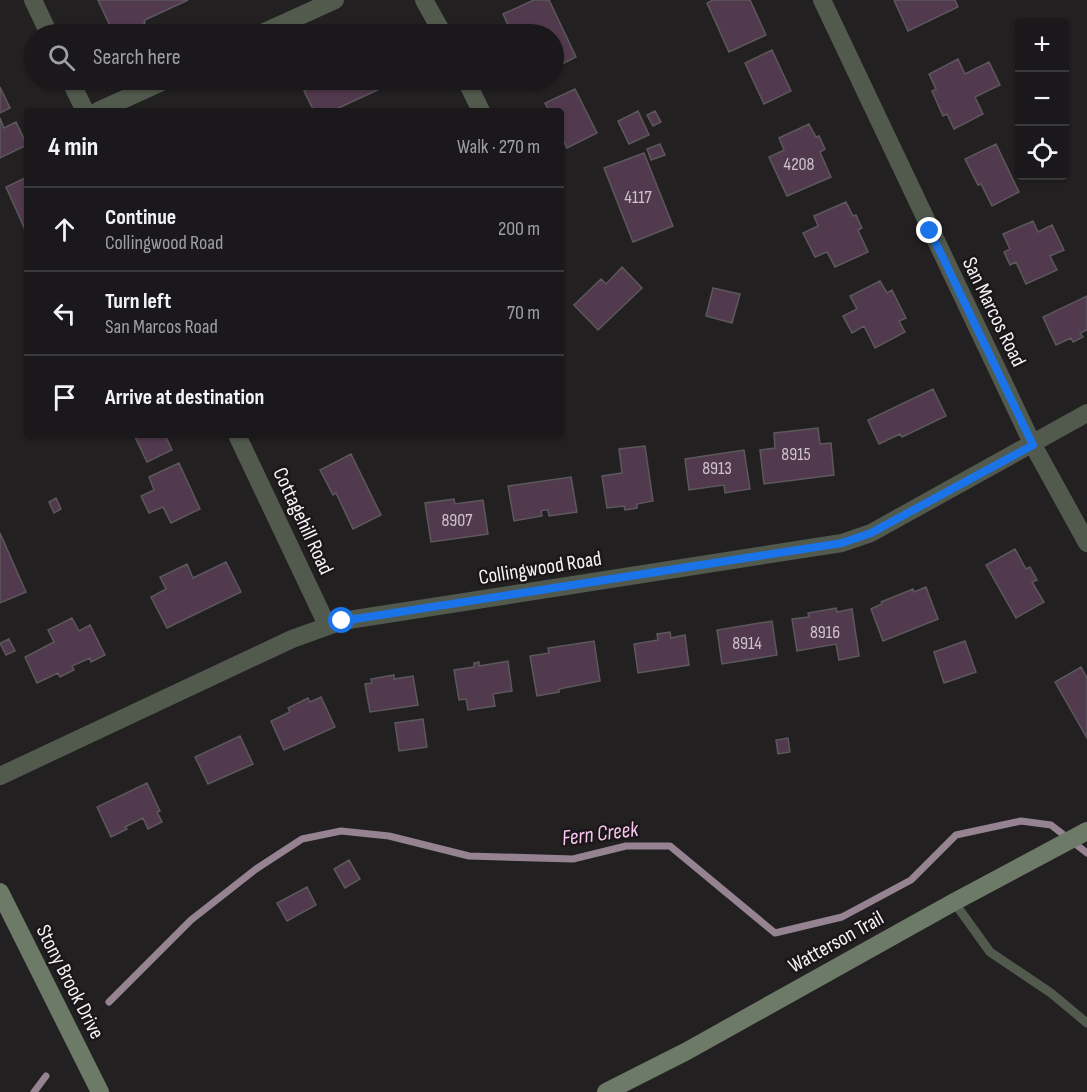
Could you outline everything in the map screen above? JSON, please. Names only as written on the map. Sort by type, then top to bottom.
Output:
[{"type":"main road","name":"Watterson Trail","points":[[606,1092],[687,1051],[954,902],[1087,831]]},
{"type":"main road","name":"Stony Brook Drive","points":[[0,892],[100,1092]]},
{"type":"street","points":[[33,0],[44,24]]},
{"type":"street","points":[[282,24],[335,0]]},
{"type":"street","points":[[424,0],[437,24]]},
{"type":"street","name":"San Marcos Road","points":[[822,0],[1033,445],[1087,543]]},
{"type":"street","points":[[75,90],[84,108]]},
{"type":"street","points":[[104,108],[143,90]]},
{"type":"street","points":[[471,90],[480,108]]},
{"type":"street","name":"Collingwood Road","points":[[0,776],[292,639],[327,625],[842,543],[871,533],[1087,413]]},
{"type":"street","name":"Cottagehill Road","points":[[238,438],[327,625]]},
{"type":"lane","points":[[954,902],[990,952],[1051,993],[1087,1023]]},
{"type":"building","points":[[98,0],[188,0],[147,19],[143,24],[109,24]]},
{"type":"building","points":[[534,0],[549,0],[560,24],[508,24],[503,14]]},
{"type":"building","points":[[713,0],[750,0],[766,35],[729,52],[707,3]]},
{"type":"building","points":[[894,0],[955,0],[958,7],[908,31]]},
{"type":"building","points":[[564,32],[576,57],[564,63]]},
{"type":"building","points":[[772,50],[791,91],[764,104],[745,63]]},
{"type":"building","points":[[958,59],[965,74],[989,62],[1000,85],[975,97],[983,114],[954,129],[947,114],[943,116],[932,91],[936,89],[929,74]]},
{"type":"building","points":[[0,87],[10,108],[0,113]]},
{"type":"building","points":[[575,89],[597,133],[567,148],[564,142],[564,108],[548,108],[545,103]]},
{"type":"building","points":[[377,90],[338,108],[312,108],[304,91]]},
{"type":"building","points":[[638,111],[649,135],[629,144],[618,121]]},
{"type":"building","points":[[655,111],[661,122],[653,126],[647,115]]},
{"type":"building","points":[[0,118],[4,128],[16,122],[24,139],[24,146],[0,158]]},
{"type":"building","points":[[809,124],[816,137],[819,136],[825,149],[820,152],[831,177],[787,196],[769,157],[784,150],[779,138]]},
{"type":"building","points":[[660,144],[665,155],[651,160],[647,149]]},
{"type":"building","points":[[996,144],[1019,192],[992,206],[965,159]]},
{"type":"building","points":[[644,153],[673,226],[633,242],[604,168]]},
{"type":"building","points":[[24,178],[24,227],[6,187]]},
{"type":"building","points":[[846,202],[862,228],[858,230],[868,252],[835,267],[827,252],[815,257],[803,233],[818,226],[814,216]]},
{"type":"building","points":[[1033,221],[1038,232],[1052,225],[1064,250],[1050,256],[1057,270],[1026,284],[1016,262],[1010,265],[1004,252],[1010,249],[1003,234]]},
{"type":"building","points":[[622,267],[642,288],[598,330],[574,305],[601,279],[606,284]]},
{"type":"building","points":[[880,281],[887,293],[892,290],[906,318],[899,321],[905,332],[875,348],[864,326],[852,333],[843,316],[857,309],[850,296]]},
{"type":"building","points":[[713,288],[740,294],[732,323],[706,316]]},
{"type":"building","points":[[1087,296],[1087,330],[1080,333],[1083,337],[1073,342],[1071,338],[1056,345],[1043,317]]},
{"type":"building","points":[[933,389],[946,416],[902,437],[900,434],[879,444],[868,420]]},
{"type":"building","points":[[818,428],[820,444],[831,443],[834,475],[764,484],[760,450],[775,448],[774,433]]},
{"type":"building","points":[[135,438],[166,438],[172,450],[147,462]]},
{"type":"building","points":[[645,446],[653,501],[637,504],[637,508],[625,510],[624,506],[607,508],[602,476],[622,473],[619,449]]},
{"type":"building","points":[[744,450],[750,489],[725,493],[724,485],[689,490],[685,459]]},
{"type":"building","points":[[351,454],[381,515],[353,529],[336,493],[333,495],[320,470]]},
{"type":"building","points":[[179,463],[200,509],[171,523],[163,507],[149,513],[141,496],[154,490],[149,477]]},
{"type":"building","points":[[571,477],[577,512],[549,516],[548,510],[544,510],[541,511],[542,516],[514,521],[508,486]]},
{"type":"building","points":[[56,498],[61,509],[54,513],[49,502]]},
{"type":"building","points":[[454,499],[455,504],[483,500],[488,534],[431,542],[425,503]]},
{"type":"building","points":[[0,533],[26,592],[0,603]]},
{"type":"building","points":[[1015,549],[1026,569],[1030,567],[1037,580],[1032,582],[1044,602],[1016,618],[986,565]]},
{"type":"building","points":[[226,562],[241,592],[167,628],[151,597],[166,589],[160,577],[187,564],[193,578]]},
{"type":"building","points":[[926,587],[938,619],[883,641],[871,609],[882,604],[881,602],[913,589],[914,592]]},
{"type":"building","points":[[836,608],[837,612],[852,609],[859,656],[839,660],[836,644],[797,651],[792,619],[809,617],[808,613]]},
{"type":"building","points":[[72,618],[79,631],[90,625],[105,655],[91,662],[90,658],[72,666],[74,670],[60,677],[58,673],[37,683],[25,657],[54,642],[48,630]]},
{"type":"building","points":[[772,621],[777,655],[722,664],[717,630]]},
{"type":"building","points":[[670,632],[671,638],[685,635],[689,665],[638,673],[634,644],[658,640],[657,634]]},
{"type":"building","points":[[9,639],[15,651],[6,655],[0,643]]},
{"type":"building","points":[[594,641],[600,681],[537,696],[530,656],[549,653],[548,648]]},
{"type":"building","points":[[965,641],[976,672],[944,683],[934,652]]},
{"type":"building","points":[[508,661],[512,691],[493,694],[495,706],[468,710],[466,699],[459,700],[454,670],[474,667],[474,663],[479,662],[479,666]]},
{"type":"building","points":[[1081,667],[1087,678],[1087,738],[1055,682]]},
{"type":"building","points":[[394,675],[394,679],[413,676],[418,705],[370,712],[365,684],[372,683],[371,679]]},
{"type":"building","points":[[321,697],[335,727],[284,750],[271,721],[290,712],[288,708],[308,698],[310,702]]},
{"type":"building","points":[[423,719],[427,747],[399,751],[395,723]]},
{"type":"building","points":[[240,736],[253,764],[208,784],[195,757]]},
{"type":"building","points":[[788,738],[790,752],[778,754],[776,740]]},
{"type":"building","points":[[147,783],[160,811],[157,812],[162,822],[148,829],[143,818],[111,837],[97,807]]},
{"type":"building","points":[[349,860],[360,879],[345,888],[334,869]]},
{"type":"building","points":[[307,887],[316,905],[287,921],[277,903]]},
{"type":"waterway","name":"Fern Creek","points":[[109,1002],[191,920],[256,869],[302,839],[341,831],[389,836],[469,856],[573,859],[626,846],[670,846],[775,933],[842,917],[911,880],[956,835],[1021,821],[1051,825],[1087,853]]},
{"type":"waterway","name":"Fern Creek","points":[[34,1092],[46,1076]]},
{"type":"route","points":[[342,621],[816,549],[842,543],[871,533],[1033,445],[930,231]]}]
